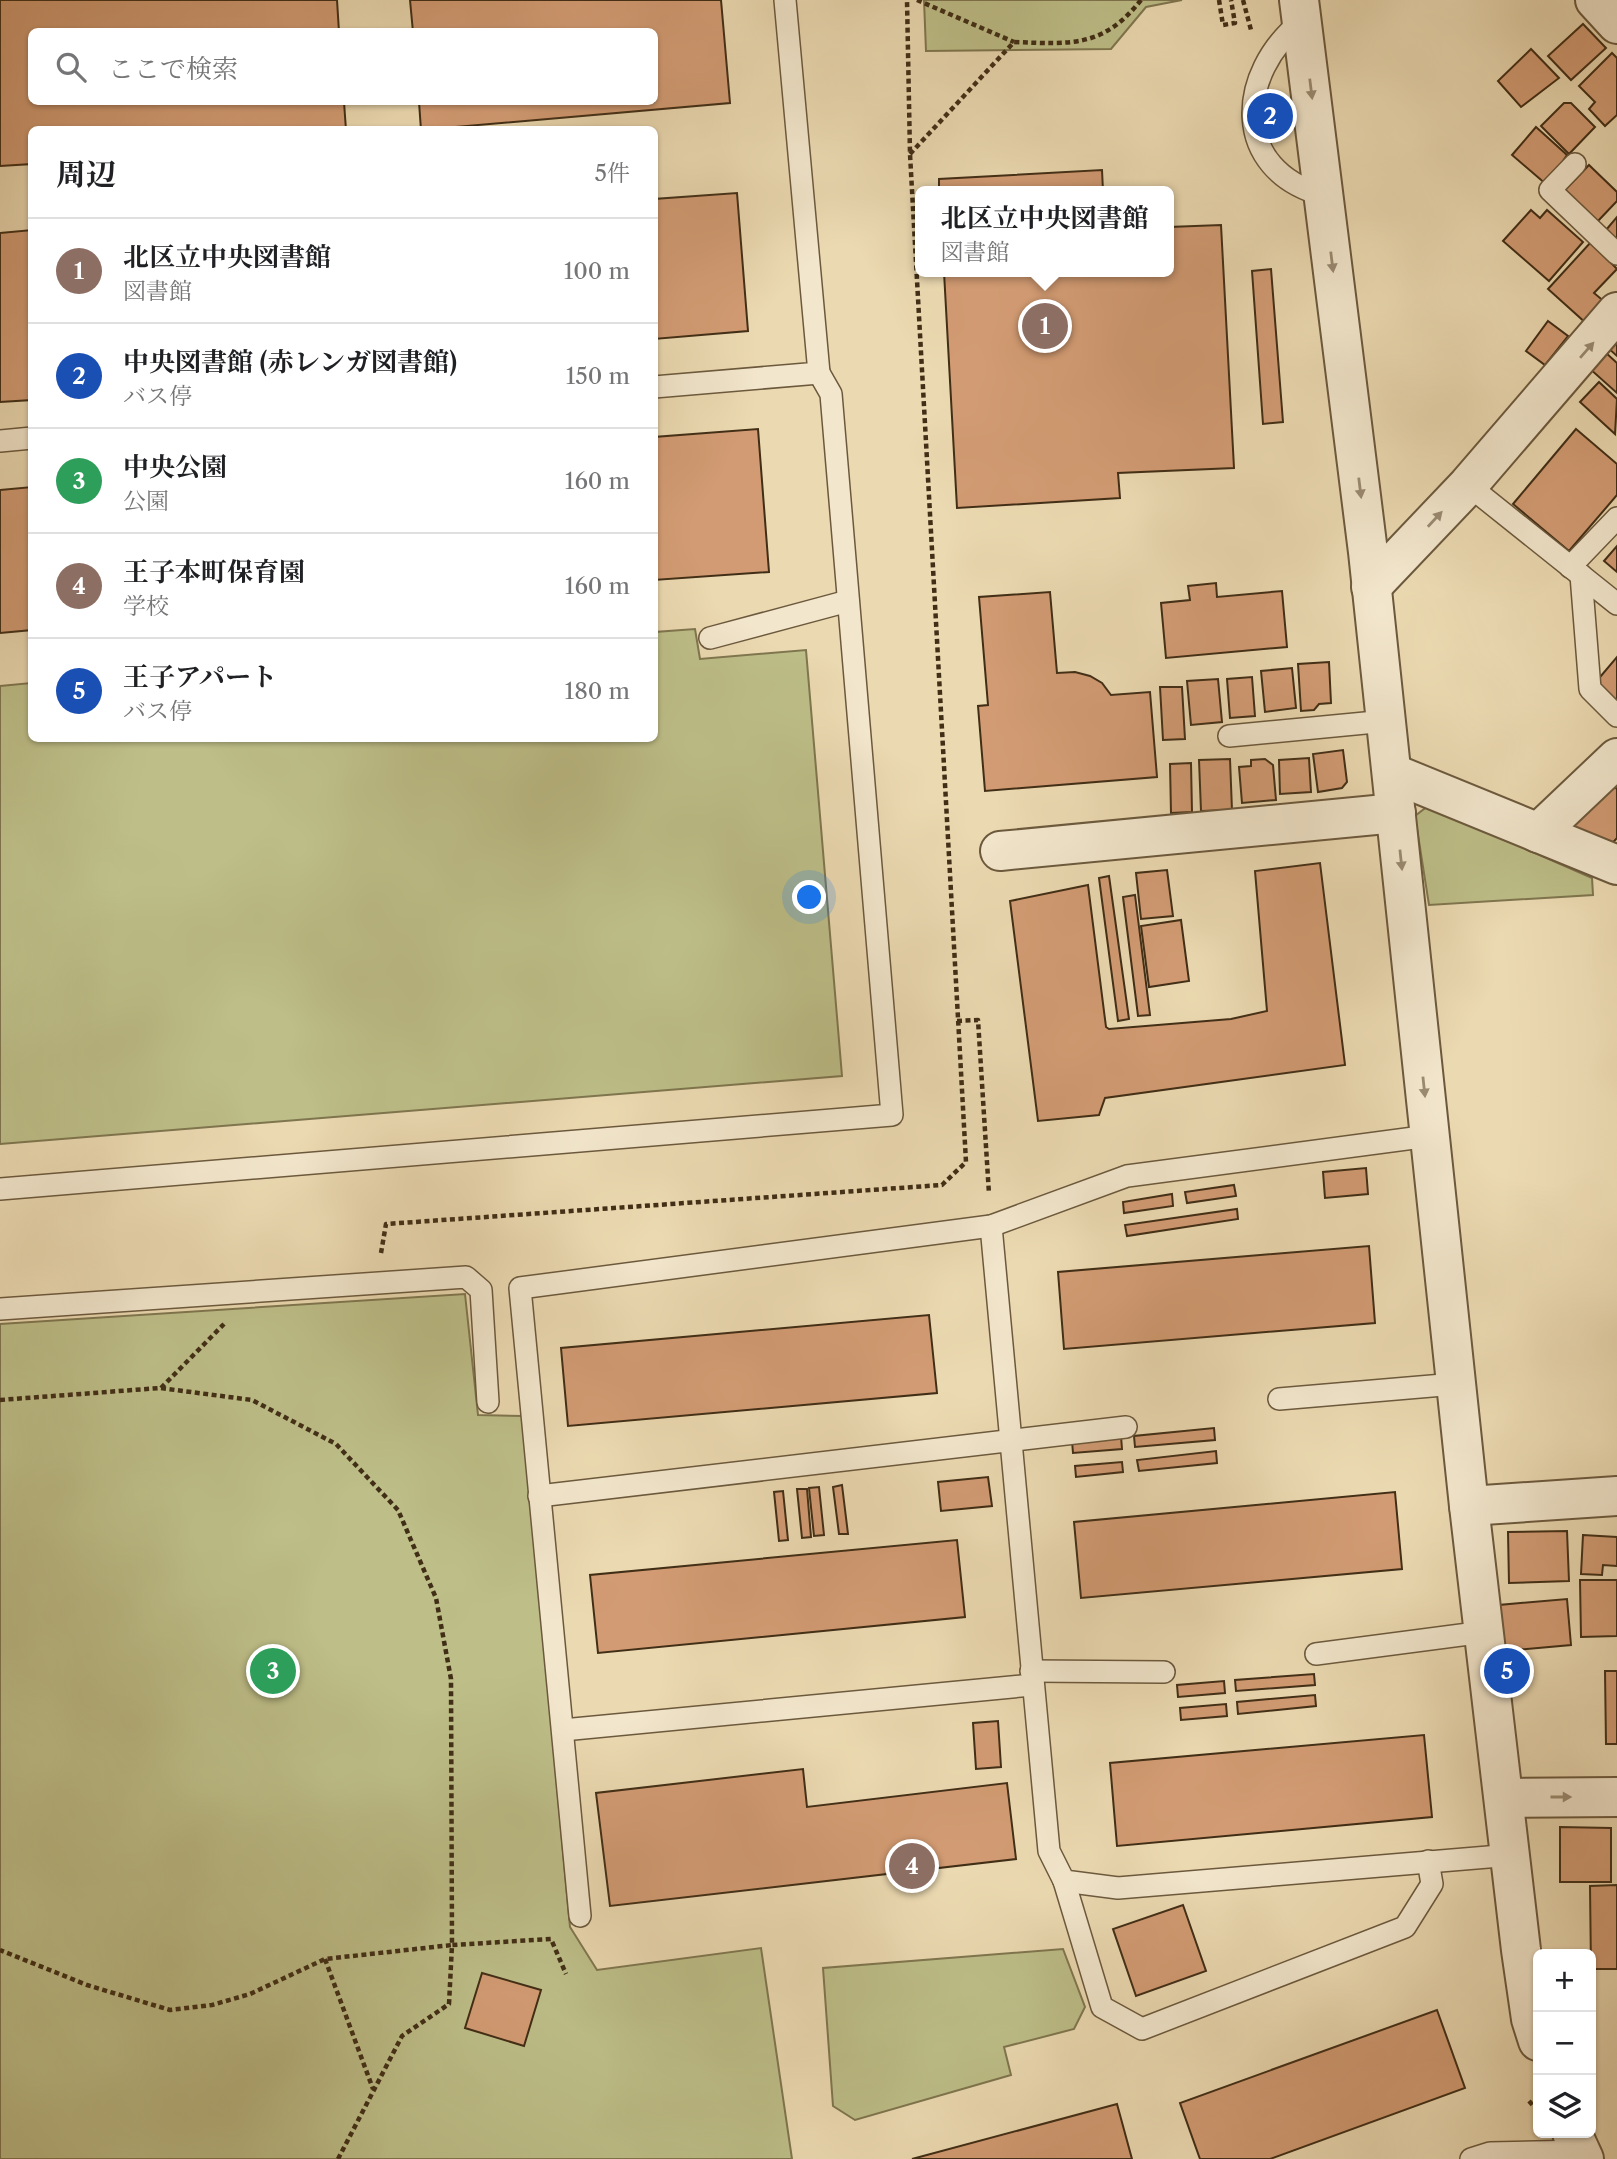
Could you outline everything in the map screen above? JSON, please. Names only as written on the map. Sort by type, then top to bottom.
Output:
[{"type":"street","points":[[1595,0],[1617,24]]},
{"type":"street","points":[[1301,11],[1392,773],[1469,1506],[1521,1950],[1533,2025]]},
{"type":"street","points":[[1371,587],[1468,485],[1617,312]]},
{"type":"street","points":[[1538,833],[1617,758]]},
{"type":"street","points":[[1392,773],[1617,865]]},
{"type":"street","points":[[1000,851],[1396,813]]},
{"type":"street","points":[[1469,1506],[1616,1495]]},
{"type":"street","points":[[1505,1798],[1617,1797]]},
{"type":"lane","points":[[0,1189],[892,1115],[831,394],[819,373],[785,0]]},
{"type":"lane","points":[[1301,11],[1261,68],[1254,89],[1253,125],[1258,143],[1273,164],[1299,184],[1323,195]]},
{"type":"lane","points":[[1575,164],[1550,190],[1617,254]]},
{"type":"lane","points":[[658,387],[819,373]]},
{"type":"lane","points":[[0,441],[28,439]]},
{"type":"lane","points":[[1468,485],[1617,604]]},
{"type":"lane","points":[[1617,518],[1576,571],[1590,689],[1617,716]]},
{"type":"lane","points":[[710,638],[848,601]]},
{"type":"lane","points":[[1229,736],[1386,722]]},
{"type":"lane","points":[[580,1916],[520,1288],[991,1226],[1128,1176],[1429,1136]]},
{"type":"lane","points":[[991,1226],[1049,1851],[1064,1881],[1102,2007],[1142,2029],[1405,1927],[1432,1884],[1428,1861]]},
{"type":"lane","points":[[0,1309],[466,1277],[481,1290],[488,1402]]},
{"type":"lane","points":[[1279,1399],[1455,1384]]},
{"type":"lane","points":[[539,1496],[1126,1427]]},
{"type":"lane","points":[[1316,1654],[1484,1632]]},
{"type":"lane","points":[[563,1730],[1031,1678],[1164,1672]]},
{"type":"lane","points":[[1064,1881],[1118,1888],[1511,1855]]},
{"type":"lane","points":[[1471,2159],[1490,2153],[1579,2147]]},
{"type":"path","points":[[917,0],[1014,42],[1077,44],[1123,23],[1141,0]]},
{"type":"path","points":[[1219,0],[1223,24],[1235,23],[1231,0]]},
{"type":"path","points":[[910,154],[1014,42]]},
{"type":"path","points":[[957,1021],[978,1020],[991,1226]]},
{"type":"path","points":[[160,1388],[255,1293]]},
{"type":"path","points":[[0,1400],[160,1388],[252,1400],[336,1444],[398,1510],[436,1598],[451,1679],[453,1945],[449,2004],[402,2036],[338,2159]]},
{"type":"path","points":[[0,1950],[87,1985],[170,2010],[212,2005],[250,1994],[325,1959],[453,1945],[551,1939],[566,1974]]},
{"type":"path","points":[[325,1959],[373,2089]]},
{"type":"path","points":[[1529,2101],[1533,2105]]},
{"type":"green space","points":[[924,0],[1182,0],[1146,7],[1111,49],[926,51]]},
{"type":"green space","points":[[695,629],[700,659],[806,650],[842,1076],[0,1144],[0,686],[28,683],[28,742],[658,742],[658,632]]},
{"type":"green space","points":[[1428,806],[1592,878],[1593,895],[1429,905],[1415,816]]},
{"type":"green space","points":[[465,1294],[478,1415],[523,1416],[570,1927],[597,1970],[761,1948],[792,2159],[0,2159],[0,1324]]},
{"type":"green space","points":[[1063,1949],[1085,2007],[1074,2029],[1004,2047],[1011,2075],[855,2120],[833,2106],[823,1968]]},
{"type":"building","points":[[0,0],[337,0],[339,28],[28,28],[28,105],[344,105],[346,126],[28,126],[28,164],[0,166]]},
{"type":"building","points":[[410,0],[721,0],[730,103],[467,126],[421,126],[419,105],[658,105],[658,28],[413,28]]},
{"type":"building","points":[[1583,24],[1606,48],[1571,80],[1548,56]]},
{"type":"building","points":[[1531,49],[1559,78],[1521,107],[1498,81]]},
{"type":"building","points":[[1612,53],[1617,58],[1617,115],[1605,126],[1589,109],[1595,102],[1579,86]]},
{"type":"building","points":[[1564,103],[1571,103],[1595,127],[1569,154],[1541,126]]},
{"type":"building","points":[[1536,127],[1567,155],[1547,185],[1512,155]]},
{"type":"building","points":[[1589,165],[1617,192],[1617,201],[1597,222],[1564,191]]},
{"type":"building","points":[[1102,170],[1103,186],[939,186],[939,179]]},
{"type":"building","points":[[737,193],[748,331],[658,339],[658,199]]},
{"type":"building","points":[[1531,210],[1540,218],[1547,210],[1583,242],[1549,281],[1503,241]]},
{"type":"building","points":[[1617,217],[1617,240],[1606,230]]},
{"type":"building","points":[[1221,225],[1234,468],[1118,473],[1120,498],[957,508],[944,277],[1174,277],[1174,227]]},
{"type":"building","points":[[28,230],[28,400],[0,402],[0,233]]},
{"type":"building","points":[[1591,242],[1617,269],[1594,293],[1606,303],[1587,324],[1548,289]]},
{"type":"building","points":[[1271,269],[1283,422],[1263,424],[1252,271]]},
{"type":"building","points":[[1548,321],[1568,336],[1545,365],[1526,351]]},
{"type":"building","points":[[1617,337],[1617,356],[1607,347]]},
{"type":"building","points":[[1604,351],[1617,363],[1617,393],[1589,368]]},
{"type":"building","points":[[1599,382],[1617,399],[1615,434],[1580,402]]},
{"type":"building","points":[[758,429],[769,572],[658,580],[658,437]]},
{"type":"building","points":[[1576,429],[1617,464],[1617,495],[1569,551],[1513,504]]},
{"type":"building","points":[[28,487],[28,630],[0,633],[0,490]]},
{"type":"building","points":[[1617,546],[1617,572],[1604,561]]},
{"type":"building","points":[[1216,583],[1217,597],[1282,591],[1287,647],[1166,658],[1161,603],[1190,600],[1188,586]]},
{"type":"building","points":[[1050,592],[1057,673],[1075,672],[1090,676],[1102,683],[1111,695],[1150,692],[1157,777],[985,791],[978,706],[988,705],[979,597]]},
{"type":"building","points":[[1617,657],[1617,702],[1595,683]]},
{"type":"building","points":[[1329,662],[1331,703],[1319,704],[1314,710],[1301,711],[1298,664]]},
{"type":"building","points":[[1292,668],[1296,708],[1265,712],[1261,671]]},
{"type":"building","points":[[1252,677],[1255,716],[1230,718],[1227,679]]},
{"type":"building","points":[[1218,679],[1222,722],[1191,725],[1187,681]]},
{"type":"building","points":[[1160,687],[1182,687],[1185,739],[1163,740]]},
{"type":"building","points":[[1343,750],[1347,782],[1342,788],[1318,792],[1313,754]]},
{"type":"building","points":[[1309,758],[1311,792],[1280,794],[1279,760]]},
{"type":"building","points":[[1230,759],[1232,810],[1201,811],[1199,760]]},
{"type":"building","points":[[1265,759],[1273,765],[1276,800],[1242,803],[1239,767],[1251,766],[1251,760]]},
{"type":"building","points":[[1191,763],[1192,812],[1171,813],[1170,764]]},
{"type":"building","points":[[1611,783],[1617,789],[1617,838],[1607,849],[1592,847],[1571,825]]},
{"type":"building","points":[[1320,863],[1345,1065],[1105,1098],[1099,1115],[1038,1121],[1010,901],[1088,885],[1106,1027],[1109,1029],[1231,1019],[1267,1011],[1255,871]]},
{"type":"building","points":[[1167,870],[1173,916],[1141,919],[1136,873]]},
{"type":"building","points":[[1109,876],[1129,1019],[1118,1021],[1099,878]]},
{"type":"building","points":[[1135,895],[1150,1015],[1138,1016],[1123,897]]},
{"type":"building","points":[[1181,920],[1189,981],[1149,987],[1141,926]]},
{"type":"building","points":[[1366,1168],[1368,1194],[1325,1198],[1323,1172]]},
{"type":"building","points":[[1234,1185],[1236,1196],[1187,1203],[1185,1192]]},
{"type":"building","points":[[1172,1194],[1173,1206],[1124,1213],[1123,1202]]},
{"type":"building","points":[[1237,1209],[1238,1219],[1127,1236],[1125,1225]]},
{"type":"building","points":[[1369,1246],[1375,1323],[1064,1349],[1058,1272]]},
{"type":"building","points":[[929,1315],[937,1393],[568,1426],[561,1348]]},
{"type":"building","points":[[1214,1428],[1215,1440],[1135,1447],[1134,1436]]},
{"type":"building","points":[[1121,1436],[1122,1449],[1073,1453],[1072,1441]]},
{"type":"building","points":[[1216,1451],[1217,1463],[1139,1471],[1137,1460]]},
{"type":"building","points":[[1122,1462],[1123,1472],[1076,1477],[1075,1466]]},
{"type":"building","points":[[988,1477],[992,1506],[941,1511],[938,1482]]},
{"type":"building","points":[[842,1485],[848,1534],[839,1534],[833,1487]]},
{"type":"building","points":[[819,1487],[824,1535],[814,1536],[809,1488]]},
{"type":"building","points":[[797,1489],[807,1489],[811,1537],[802,1538]]},
{"type":"building","points":[[783,1491],[788,1540],[779,1541],[774,1492]]},
{"type":"building","points":[[1395,1492],[1402,1569],[1081,1598],[1074,1522]]},
{"type":"building","points":[[1567,1531],[1569,1581],[1509,1583],[1508,1532]]},
{"type":"building","points":[[1583,1535],[1617,1537],[1617,1566],[1603,1565],[1602,1575],[1581,1574]]},
{"type":"building","points":[[957,1540],[965,1617],[598,1653],[590,1575]]},
{"type":"building","points":[[1580,1580],[1617,1580],[1617,1636],[1581,1637]]},
{"type":"building","points":[[1567,1599],[1571,1645],[1503,1651],[1499,1605]]},
{"type":"building","points":[[1605,1671],[1617,1671],[1617,1744],[1606,1744]]},
{"type":"building","points":[[1314,1674],[1315,1685],[1236,1691],[1235,1680]]},
{"type":"building","points":[[1224,1681],[1225,1693],[1178,1697],[1177,1685]]},
{"type":"building","points":[[1315,1695],[1316,1706],[1238,1714],[1237,1702]]},
{"type":"building","points":[[1226,1704],[1227,1716],[1181,1720],[1180,1708]]},
{"type":"building","points":[[998,1721],[1001,1767],[976,1769],[973,1723]]},
{"type":"building","points":[[1424,1735],[1432,1817],[1117,1846],[1110,1763]]},
{"type":"building","points":[[803,1769],[807,1807],[1007,1783],[1016,1859],[610,1906],[596,1793]]},
{"type":"building","points":[[1560,1827],[1611,1828],[1611,1882],[1560,1882]]},
{"type":"building","points":[[1617,1885],[1617,1969],[1596,1969],[1596,1949],[1591,1949],[1590,1886]]},
{"type":"building","points":[[1183,1905],[1206,1971],[1136,1996],[1113,1929]]},
{"type":"building","points":[[482,1973],[541,1990],[524,2046],[465,2028]]},
{"type":"building","points":[[1437,2010],[1465,2088],[1270,2159],[1200,2159],[1180,2103]]},
{"type":"building","points":[[1117,2104],[1132,2159],[912,2159]]},
{"type":"place","name":"中央図書館 (赤レンガ図書館)","points":[[1270,116]]},
{"type":"place","name":"北区立中央図書館","points":[[1045,326]]},
{"type":"place","name":"中央公園","points":[[273,1671]]},
{"type":"place","name":"王子アパート","points":[[1507,1671]]},
{"type":"place","name":"王子本町保育園","points":[[912,1866]]}]
